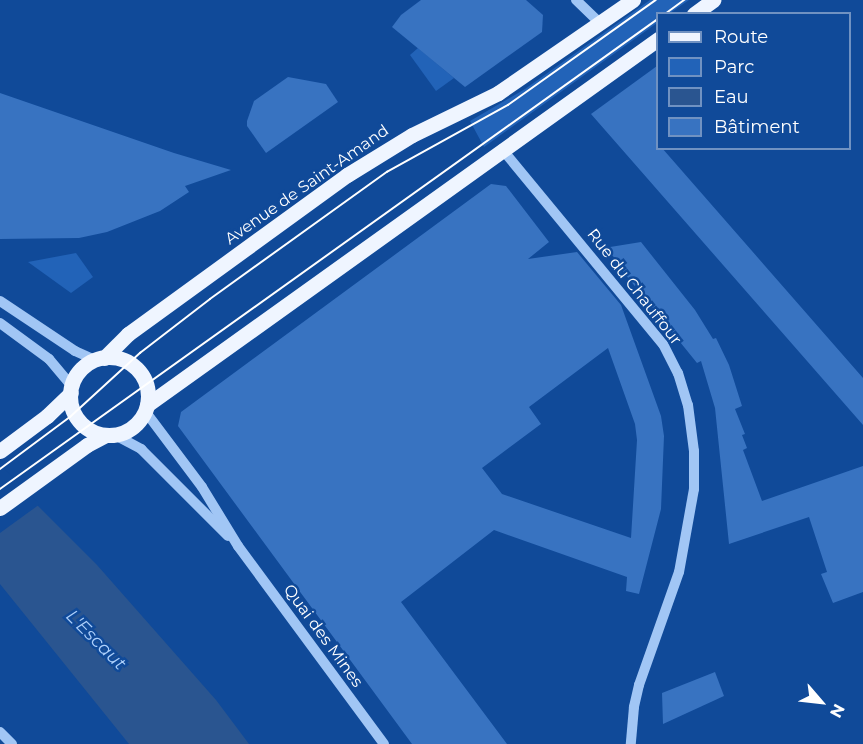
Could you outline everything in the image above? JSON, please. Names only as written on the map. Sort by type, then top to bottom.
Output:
[{"type":"main road","name":"Avenue de Saint-Amand","points":[[100,359],[128,334],[347,175],[412,135],[498,93],[633,0]]},
{"type":"main road","points":[[697,12],[713,0]]},
{"type":"main road","points":[[0,508],[81,450],[135,425],[146,408],[502,148],[656,40]]},
{"type":"main road","points":[[0,451],[47,416],[71,389],[84,367],[100,359],[121,359],[138,371],[147,388],[146,408]]},
{"type":"main road","points":[[71,389],[71,405],[78,419],[89,430],[110,435]]},
{"type":"street","points":[[576,0],[600,22]]},
{"type":"street","name":"Rue du Chauffour","points":[[502,148],[663,344],[678,372],[688,405],[695,470],[694,489],[679,572],[639,685],[634,707],[632,744]]},
{"type":"street","points":[[0,301],[75,351],[100,359]]},
{"type":"street","points":[[0,323],[49,359],[71,389]]},
{"type":"street","name":"Quai des Mines","points":[[146,408],[202,487],[238,546],[384,744]]},
{"type":"street","name":"Quai des Mines","points":[[110,435],[145,452],[238,546]]},
{"type":"street","points":[[0,732],[12,744]]},
{"type":"green space","points":[[650,0],[689,0],[671,12],[656,12],[656,24],[484,147],[470,121],[525,89]]},
{"type":"green space","points":[[418,48],[454,78],[436,91],[410,55]]},
{"type":"green space","points":[[76,253],[93,277],[71,293],[28,262]]},
{"type":"water","name":"L'Escaut","points":[[0,468],[97,565],[216,700],[249,744],[129,744],[0,584]]},
{"type":"pier","points":[[0,465],[40,504],[0,533]]},
{"type":"building","points":[[421,0],[526,0],[543,15],[542,32],[465,87],[392,27],[401,15]]},
{"type":"building","points":[[656,67],[656,150],[664,150],[863,378],[863,425],[591,114]]},
{"type":"building","points":[[288,77],[326,84],[338,102],[266,153],[247,126],[247,121],[254,101]]},
{"type":"building","points":[[0,93],[174,153],[231,170],[185,186],[189,192],[160,211],[107,232],[79,238],[0,239]]},
{"type":"building","points":[[491,184],[506,186],[549,242],[528,259],[577,252],[621,305],[661,416],[664,436],[661,509],[639,594],[626,591],[627,577],[494,530],[401,602],[507,744],[412,744],[178,426],[181,412]],"holes":[[[608,348],[635,424],[637,440],[631,538],[502,494],[482,468],[541,424],[529,407]]]},
{"type":"building","points":[[641,242],[695,310],[713,339],[716,338],[729,365],[742,406],[735,409],[745,434],[742,435],[747,448],[743,450],[762,501],[863,466],[863,592],[833,603],[821,574],[827,572],[809,517],[729,544],[715,408],[701,361],[697,363],[604,248]]},
{"type":"building","points":[[715,672],[724,696],[663,724],[662,693]]},
{"type":"tram line","points":[[0,469],[70,417],[140,353],[210,299],[387,172],[508,105],[656,0]]},
{"type":"tram line","points":[[668,12],[684,0]]},
{"type":"tram line","points":[[0,489],[656,20]]}]
